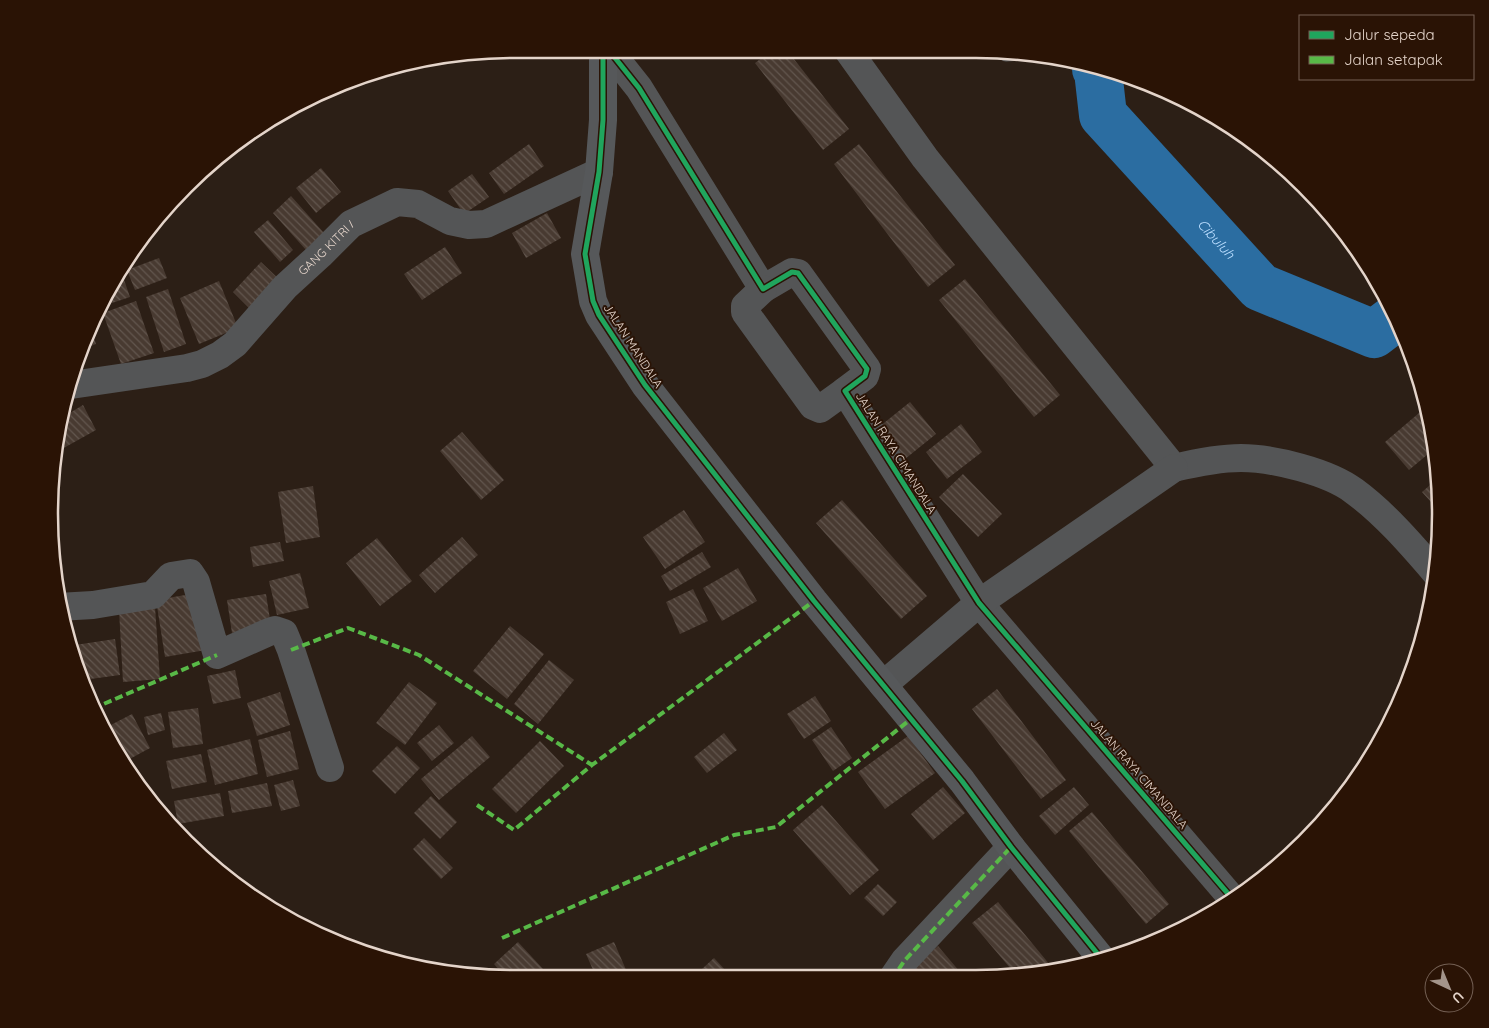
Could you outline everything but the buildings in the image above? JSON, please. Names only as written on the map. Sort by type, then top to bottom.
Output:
[{"type":"street","name":"JALAN MANDALA","points":[[603,58],[603,120],[599,172],[585,254],[592,301],[599,315],[645,385],[814,601],[883,685]]},
{"type":"street","points":[[615,58],[639,88],[763,289],[745,306],[745,312],[812,406],[820,409],[845,392]]},
{"type":"street","points":[[853,58],[925,158],[1174,468]]},
{"type":"street","name":"GANG KITRI I","points":[[76,385],[187,368],[202,364],[220,355],[235,344],[285,286],[351,224],[397,202],[418,204],[450,221],[469,225],[486,224],[599,172]]},
{"type":"street","name":"JALAN RAYA CIMANDALA","points":[[763,289],[792,272],[801,276],[867,369],[865,376],[845,392],[979,603],[1229,894]]},
{"type":"street","points":[[1097,954],[1011,847],[962,781],[883,685],[979,603],[1174,468],[1198,462],[1242,458],[1281,463],[1315,471],[1353,490],[1390,523],[1429,566]]},
{"type":"street","points":[[67,606],[93,605],[153,595],[171,576],[190,573],[196,582],[217,655],[275,630],[284,633],[330,768]]},
{"type":"street","points":[[898,970],[905,960],[1011,847]]},
{"type":"waterway","name":"Cibuluh","points":[[1098,75],[1103,115],[1260,287],[1374,334],[1389,323]]},
{"type":"marked path","points":[[477,805],[514,830],[592,765],[814,601]]},
{"type":"marked path","points":[[291,650],[348,628],[419,655],[592,765]]},
{"type":"marked path","points":[[100,706],[217,655]]},
{"type":"marked path","points":[[502,938],[734,835],[776,827],[911,719]]},
{"type":"marked path","points":[[898,970],[905,960],[1011,847]]},
{"type":"cycle path","points":[[603,58],[603,120],[599,172],[585,254],[593,301],[599,315],[645,385],[814,601],[962,781],[1011,847],[1097,954]]},
{"type":"cycle path","points":[[615,58],[639,88],[763,289],[792,272],[798,273],[867,369],[865,376],[845,391],[979,603],[1229,894]]}]
